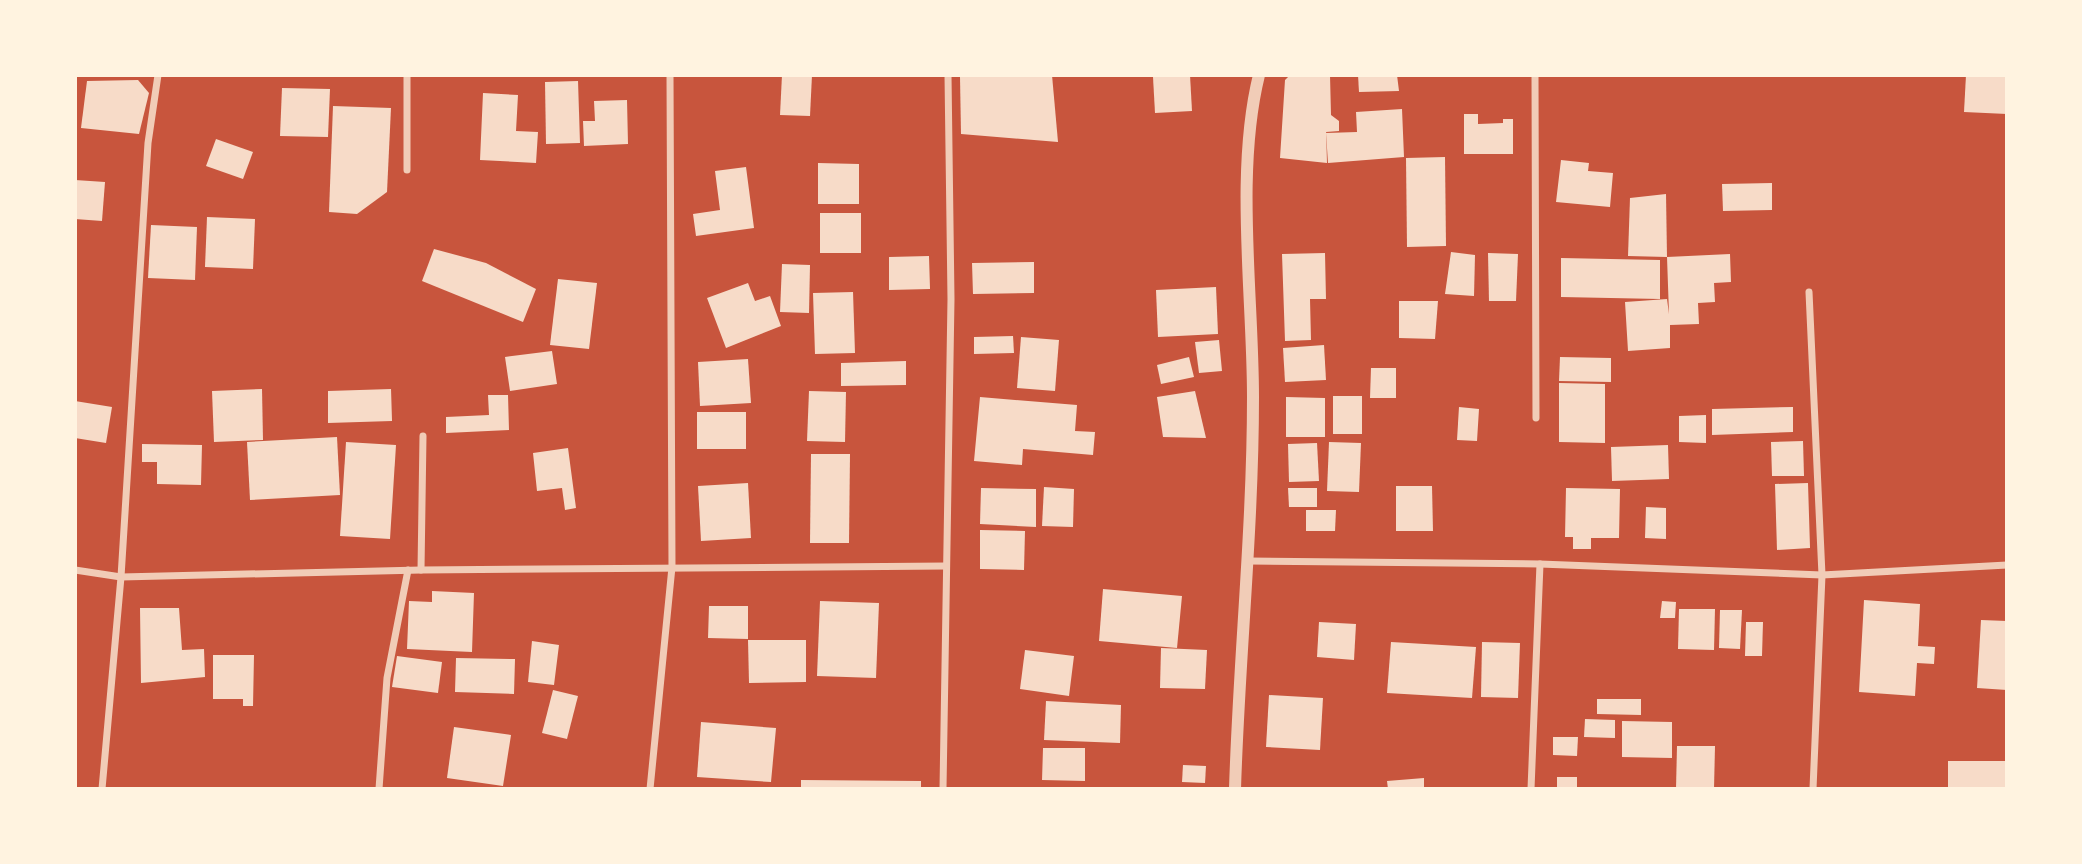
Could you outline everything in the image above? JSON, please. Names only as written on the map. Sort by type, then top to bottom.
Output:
[{"type":"street","points":[[102,789],[121,577],[148,143],[158,75]]},
{"type":"street","points":[[407,75],[407,170]]},
{"type":"street","points":[[650,789],[671,567],[670,75]]},
{"type":"street","points":[[943,789],[951,299],[948,75]]},
{"type":"street","points":[[1235,789],[1237,705],[1250,561],[1253,397],[1248,150],[1259,75]]},
{"type":"street","points":[[1535,75],[1536,418]]},
{"type":"street","points":[[1809,292],[1822,575],[1813,789]]},
{"type":"street","points":[[421,570],[423,436]]},
{"type":"street","points":[[1250,561],[1540,564],[1822,575],[2007,565]]},
{"type":"street","points":[[1531,789],[1540,564]]},
{"type":"street","points":[[75,570],[121,577],[408,570],[946,566]]},
{"type":"street","points":[[379,789],[387,678],[408,570]]},
{"type":"building","points":[[782,75],[812,75],[810,116],[780,115]]},
{"type":"building","points":[[1052,75],[1058,142],[961,134],[960,77]]},
{"type":"building","points":[[1190,75],[1192,111],[1155,113],[1153,77]]},
{"type":"building","points":[[1290,75],[1330,75],[1331,115],[1339,121],[1339,131],[1326,132],[1327,163],[1280,158],[1285,80]]},
{"type":"building","points":[[1358,75],[1397,75],[1399,91],[1359,92]]},
{"type":"building","points":[[1966,75],[2007,75],[2007,114],[1964,112]]},
{"type":"building","points":[[138,80],[149,93],[139,134],[81,128],[87,81]]},
{"type":"building","points":[[578,81],[580,143],[546,144],[545,82]]},
{"type":"building","points":[[282,88],[330,89],[328,137],[280,136]]},
{"type":"building","points":[[483,93],[518,95],[516,131],[538,132],[536,163],[480,160]]},
{"type":"building","points":[[627,100],[628,144],[584,146],[583,121],[595,121],[594,101]]},
{"type":"building","points":[[333,106],[391,108],[387,192],[357,214],[329,212]]},
{"type":"building","points":[[1402,109],[1404,157],[1328,163],[1326,133],[1357,132],[1356,112]]},
{"type":"building","points":[[1464,114],[1478,114],[1478,124],[1503,123],[1503,119],[1513,119],[1513,154],[1464,154]]},
{"type":"building","points":[[216,139],[253,152],[243,179],[206,166]]},
{"type":"building","points":[[1445,157],[1446,246],[1407,247],[1406,158]]},
{"type":"building","points":[[1561,160],[1589,163],[1588,171],[1613,173],[1610,207],[1556,202]]},
{"type":"building","points":[[818,163],[859,164],[859,204],[818,204]]},
{"type":"building","points":[[746,167],[754,228],[696,236],[693,214],[720,210],[715,171]]},
{"type":"building","points":[[75,180],[105,182],[102,221],[75,219]]},
{"type":"building","points":[[1772,183],[1772,210],[1723,211],[1722,184]]},
{"type":"building","points":[[1666,194],[1667,257],[1628,256],[1630,198]]},
{"type":"building","points":[[820,213],[861,213],[861,253],[820,253]]},
{"type":"building","points":[[207,217],[255,219],[253,269],[205,267]]},
{"type":"building","points":[[151,225],[197,227],[195,280],[148,278]]},
{"type":"building","points":[[434,249],[486,263],[536,289],[523,322],[422,281]]},
{"type":"building","points":[[1451,252],[1475,255],[1474,296],[1445,294]]},
{"type":"building","points":[[1325,253],[1326,299],[1310,299],[1311,340],[1285,341],[1282,254]]},
{"type":"building","points":[[1488,253],[1518,254],[1516,301],[1489,301]]},
{"type":"building","points":[[1730,254],[1731,282],[1714,283],[1715,302],[1698,303],[1699,324],[1670,325],[1670,348],[1628,351],[1625,302],[1667,299],[1669,314],[1667,257]]},
{"type":"building","points":[[929,256],[930,289],[889,290],[889,257]]},
{"type":"building","points":[[1561,258],[1660,260],[1660,299],[1561,297]]},
{"type":"building","points":[[1034,262],[1034,293],[973,294],[972,263]]},
{"type":"building","points":[[782,264],[810,265],[809,313],[780,312]]},
{"type":"building","points":[[558,279],[597,283],[589,349],[550,345]]},
{"type":"building","points":[[748,283],[755,301],[770,296],[781,326],[726,348],[707,298]]},
{"type":"building","points":[[1216,287],[1218,334],[1158,337],[1156,290]]},
{"type":"building","points":[[853,292],[855,353],[815,354],[813,293]]},
{"type":"building","points":[[1399,301],[1438,301],[1435,339],[1399,338]]},
{"type":"building","points":[[1013,336],[1014,353],[974,354],[974,337]]},
{"type":"building","points":[[1021,337],[1059,340],[1055,391],[1017,388]]},
{"type":"building","points":[[1219,340],[1222,371],[1199,373],[1195,342]]},
{"type":"building","points":[[1324,345],[1326,380],[1285,382],[1283,348]]},
{"type":"building","points":[[552,351],[557,384],[510,391],[505,357]]},
{"type":"building","points":[[1189,357],[1194,377],[1161,384],[1157,365]]},
{"type":"building","points":[[1560,357],[1611,358],[1611,382],[1559,381]]},
{"type":"building","points":[[748,359],[751,403],[700,406],[698,362]]},
{"type":"building","points":[[906,361],[906,385],[841,386],[841,363]]},
{"type":"building","points":[[1371,368],[1396,368],[1396,398],[1370,398]]},
{"type":"building","points":[[1559,383],[1605,384],[1605,443],[1559,442]]},
{"type":"building","points":[[262,389],[263,440],[214,442],[212,391]]},
{"type":"building","points":[[391,389],[392,421],[328,423],[328,391]]},
{"type":"building","points":[[809,391],[846,392],[845,442],[807,441]]},
{"type":"building","points":[[1195,391],[1206,438],[1163,437],[1157,397]]},
{"type":"building","points":[[488,395],[508,395],[509,430],[446,433],[446,417],[489,415]]},
{"type":"building","points":[[1333,396],[1362,396],[1362,434],[1333,434]]},
{"type":"building","points":[[980,397],[1077,405],[1075,431],[1095,432],[1093,455],[1023,449],[1022,465],[974,461]]},
{"type":"building","points":[[1286,397],[1325,398],[1325,437],[1286,437]]},
{"type":"building","points":[[75,401],[112,407],[106,443],[75,438]]},
{"type":"building","points":[[1459,407],[1479,409],[1477,441],[1457,440]]},
{"type":"building","points":[[1793,407],[1793,432],[1712,435],[1712,409]]},
{"type":"building","points":[[697,412],[746,412],[746,449],[697,449]]},
{"type":"building","points":[[1706,415],[1706,443],[1679,442],[1679,416]]},
{"type":"building","points":[[337,437],[340,495],[250,500],[247,442]]},
{"type":"building","points":[[1803,441],[1804,476],[1772,476],[1771,442]]},
{"type":"building","points":[[346,442],[396,445],[390,539],[340,536]]},
{"type":"building","points":[[1329,442],[1361,443],[1359,492],[1327,491]]},
{"type":"building","points":[[1317,443],[1319,481],[1289,482],[1288,444]]},
{"type":"building","points":[[142,444],[202,445],[201,485],[157,484],[157,462],[142,462]]},
{"type":"building","points":[[1668,445],[1669,479],[1612,481],[1611,447]]},
{"type":"building","points":[[568,448],[576,508],[565,510],[562,488],[537,491],[533,453]]},
{"type":"building","points":[[811,454],[850,454],[849,543],[810,543]]},
{"type":"building","points":[[748,483],[751,538],[701,541],[698,486]]},
{"type":"building","points":[[1808,483],[1810,548],[1777,550],[1775,484]]},
{"type":"building","points":[[1396,486],[1432,486],[1433,531],[1396,531]]},
{"type":"building","points":[[1044,487],[1074,489],[1073,527],[1042,526]]},
{"type":"building","points":[[981,488],[1036,489],[1036,527],[980,524]]},
{"type":"building","points":[[1288,488],[1317,488],[1317,507],[1289,507]]},
{"type":"building","points":[[1566,488],[1620,489],[1619,538],[1591,538],[1591,549],[1573,549],[1573,537],[1565,537]]},
{"type":"building","points":[[1646,507],[1666,508],[1666,539],[1645,538]]},
{"type":"building","points":[[1306,510],[1336,510],[1335,531],[1306,531]]},
{"type":"building","points":[[980,530],[1025,531],[1024,570],[980,569]]},
{"type":"building","points":[[1103,589],[1182,596],[1177,648],[1099,641]]},
{"type":"building","points":[[432,591],[474,593],[472,652],[407,649],[409,601],[432,602]]},
{"type":"building","points":[[1864,600],[1920,604],[1918,646],[1935,647],[1934,664],[1917,663],[1915,696],[1859,692]]},
{"type":"building","points":[[820,601],[879,603],[876,678],[817,676]]},
{"type":"building","points":[[1662,601],[1676,602],[1675,618],[1660,618]]},
{"type":"building","points":[[709,606],[748,606],[748,639],[708,638]]},
{"type":"building","points":[[140,608],[179,608],[182,650],[204,649],[205,677],[141,683]]},
{"type":"building","points":[[1679,609],[1715,609],[1714,650],[1678,649]]},
{"type":"building","points":[[1720,610],[1742,610],[1740,649],[1719,648]]},
{"type":"building","points":[[1981,620],[2007,621],[2007,690],[1977,688]]},
{"type":"building","points":[[1319,622],[1356,624],[1354,660],[1317,657]]},
{"type":"building","points":[[1746,622],[1763,622],[1762,656],[1745,656]]},
{"type":"building","points":[[748,640],[806,640],[806,682],[749,683]]},
{"type":"building","points":[[532,641],[559,645],[554,685],[528,682]]},
{"type":"building","points":[[1391,642],[1476,647],[1472,698],[1387,693]]},
{"type":"building","points":[[1482,642],[1520,643],[1518,698],[1481,697]]},
{"type":"building","points":[[1161,648],[1207,650],[1205,689],[1160,688]]},
{"type":"building","points":[[1025,650],[1074,656],[1069,696],[1020,689]]},
{"type":"building","points":[[213,655],[254,655],[253,706],[243,706],[243,699],[213,699]]},
{"type":"building","points":[[397,656],[442,662],[438,693],[392,687]]},
{"type":"building","points":[[456,658],[515,659],[514,694],[455,692]]},
{"type":"building","points":[[553,690],[578,696],[567,739],[542,733]]},
{"type":"building","points":[[1269,695],[1323,698],[1320,750],[1266,747]]},
{"type":"building","points":[[1597,699],[1641,699],[1641,715],[1597,714]]},
{"type":"building","points":[[1046,701],[1121,705],[1120,743],[1044,740]]},
{"type":"building","points":[[1585,719],[1615,720],[1615,738],[1584,737]]},
{"type":"building","points":[[1622,721],[1672,722],[1672,758],[1622,757]]},
{"type":"building","points":[[701,722],[776,728],[771,782],[697,777]]},
{"type":"building","points":[[454,727],[511,735],[503,786],[447,778]]},
{"type":"building","points":[[1553,737],[1578,737],[1577,756],[1553,755]]},
{"type":"building","points":[[1677,746],[1715,746],[1714,789],[1676,789]]},
{"type":"building","points":[[1043,748],[1085,748],[1085,781],[1042,780]]},
{"type":"building","points":[[1948,761],[2007,761],[2007,789],[1948,789]]},
{"type":"building","points":[[1183,765],[1206,766],[1205,783],[1182,782]]},
{"type":"building","points":[[1557,777],[1577,777],[1577,789],[1557,789]]},
{"type":"building","points":[[1424,778],[1424,789],[1388,789],[1387,781]]},
{"type":"building","points":[[801,780],[921,781],[921,789],[801,789]]}]
